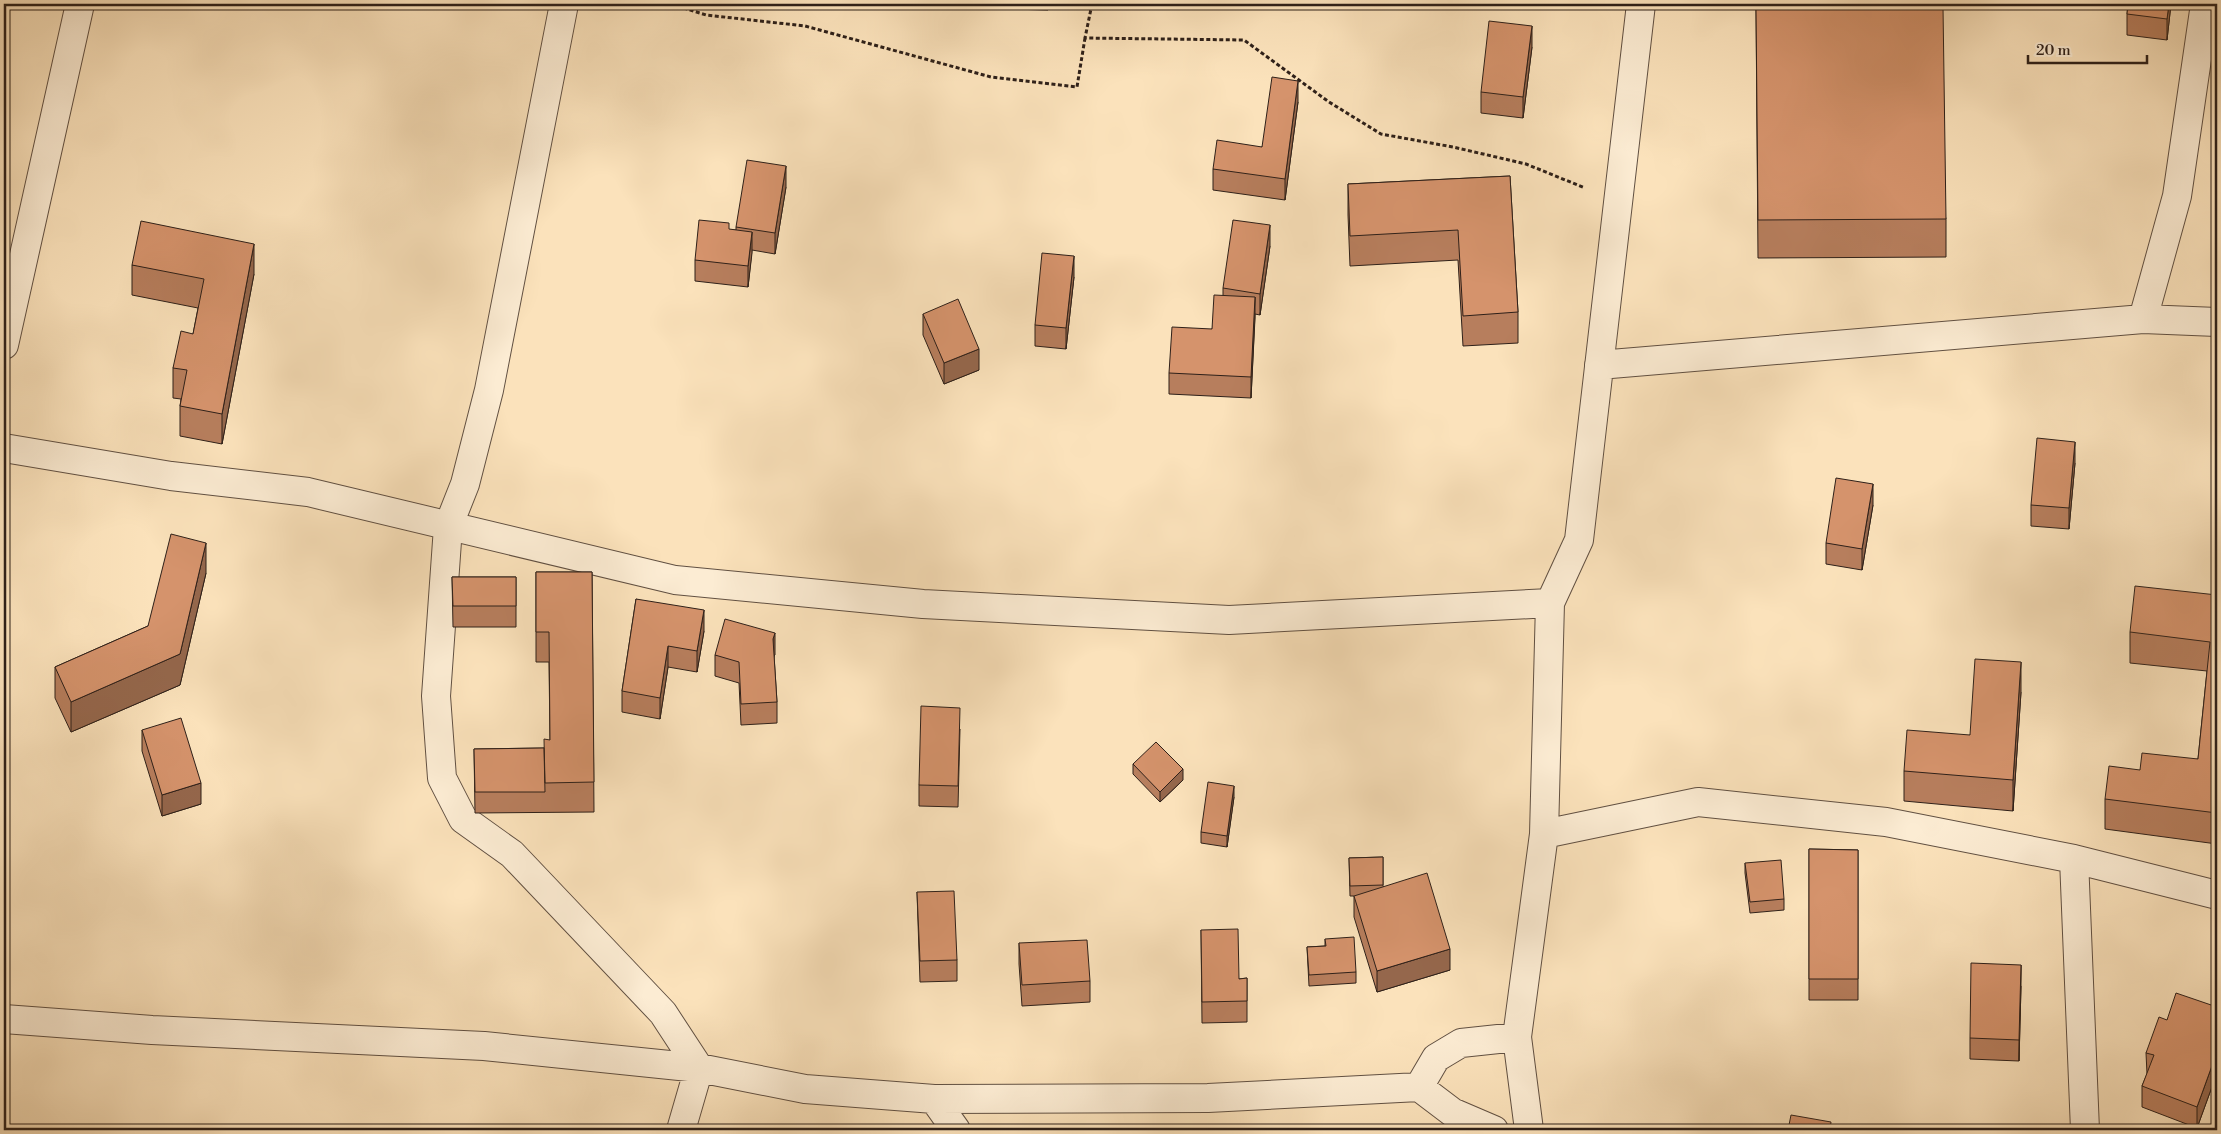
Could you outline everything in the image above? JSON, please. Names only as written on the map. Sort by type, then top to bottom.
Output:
[{"type":"street","points":[[4,345],[80,4]]},
{"type":"street","points":[[564,4],[489,390],[465,484],[448,527],[436,696],[442,778],[463,820],[512,854],[662,1013],[699,1068]]},
{"type":"street","points":[[1529,1130],[1517,1037],[1544,834],[1550,603],[1579,540],[1641,4]]},
{"type":"street","points":[[2143,319],[2177,196],[2205,4]]},
{"type":"street","points":[[1599,365],[2143,319],[2217,322]]},
{"type":"street","points":[[4,448],[171,476],[308,492],[675,580],[924,604],[1229,620],[1550,603]]},
{"type":"street","points":[[1544,834],[1698,802],[1886,822],[2074,859],[2217,895]]},
{"type":"street","points":[[2074,859],[2085,1130]]},
{"type":"street","points":[[4,1019],[152,1030],[484,1046],[699,1068],[805,1088],[934,1099],[1208,1098],[1418,1087],[1452,1112],[1494,1130]]},
{"type":"street","points":[[1418,1087],[1436,1058],[1461,1043],[1517,1037]]},
{"type":"street","points":[[681,1130],[699,1068]]},
{"type":"street","points":[[934,1099],[956,1130]]},
{"type":"path","points":[[671,4],[706,15],[805,26],[991,77],[1077,87],[1092,4]]},
{"type":"path","points":[[1086,38],[1244,40],[1329,102],[1381,134],[1453,147],[1526,164],[1618,201]]},
{"type":"building","points":[[1813,4],[1897,4],[1897,7],[1813,8]]},
{"type":"building","points":[[2128,4],[2169,4],[2167,19],[2127,14]]},
{"type":"building","points":[[1943,7],[1946,219],[1758,220],[1756,8]]},
{"type":"building","points":[[1489,21],[1532,26],[1523,97],[1481,92]]},
{"type":"building","points":[[1272,77],[1298,81],[1285,179],[1213,169],[1217,140],[1262,147]]},
{"type":"building","points":[[747,160],[786,166],[775,233],[736,227]]},
{"type":"building","points":[[1510,176],[1518,312],[1463,316],[1458,230],[1350,236],[1348,184]]},
{"type":"building","points":[[699,220],[729,223],[729,229],[752,232],[748,266],[695,260]]},
{"type":"building","points":[[1233,220],[1270,225],[1260,294],[1223,288]]},
{"type":"building","points":[[141,221],[254,244],[222,414],[180,406],[187,370],[173,368],[181,331],[193,334],[204,279],[132,265]]},
{"type":"building","points":[[1042,253],[1074,256],[1066,328],[1035,325]]},
{"type":"building","points":[[1214,295],[1255,297],[1251,377],[1169,373],[1172,327],[1212,329]]},
{"type":"building","points":[[958,299],[979,349],[944,363],[923,314]]},
{"type":"building","points":[[2037,438],[2075,442],[2069,508],[2031,505]]},
{"type":"building","points":[[1836,478],[1873,484],[1862,549],[1826,543]]},
{"type":"building","points":[[171,534],[206,543],[180,654],[71,702],[55,667],[148,626]]},
{"type":"building","points":[[536,572],[592,572],[594,782],[545,783],[544,739],[550,740],[549,632],[536,632]]},
{"type":"building","points":[[452,577],[516,577],[516,606],[453,606]]},
{"type":"building","points":[[2135,586],[2217,595],[2217,813],[2105,799],[2109,766],[2140,770],[2142,753],[2198,759],[2210,642],[2130,632]]},
{"type":"building","points":[[636,599],[704,610],[697,651],[668,646],[660,698],[622,691]]},
{"type":"building","points":[[725,619],[775,633],[773,639],[777,702],[741,704],[739,662],[715,655]]},
{"type":"building","points":[[1975,659],[2021,662],[2013,780],[1904,771],[1907,730],[1970,735]]},
{"type":"building","points":[[921,706],[960,708],[958,786],[919,785]]},
{"type":"building","points":[[181,718],[201,783],[162,795],[142,730]]},
{"type":"building","points":[[1156,742],[1183,769],[1160,792],[1133,764]]},
{"type":"building","points":[[544,748],[545,792],[475,792],[474,749]]},
{"type":"building","points":[[1208,782],[1234,786],[1227,836],[1201,832]]},
{"type":"building","points":[[1809,849],[1858,850],[1858,979],[1809,979]]},
{"type":"building","points":[[1383,857],[1383,885],[1350,886],[1349,858]]},
{"type":"building","points":[[1781,860],[1784,899],[1750,902],[1745,863]]},
{"type":"building","points":[[1427,873],[1450,949],[1377,971],[1354,896]]},
{"type":"building","points":[[954,891],[957,960],[920,961],[917,892]]},
{"type":"building","points":[[1238,929],[1239,979],[1247,978],[1247,1001],[1202,1002],[1201,930]]},
{"type":"building","points":[[1354,937],[1356,972],[1309,975],[1307,947],[1326,946],[1325,939]]},
{"type":"building","points":[[1087,940],[1090,981],[1022,985],[1019,943]]},
{"type":"building","points":[[1971,963],[2021,965],[2019,1040],[1970,1038]]},
{"type":"building","points":[[2176,993],[2217,1007],[2217,1052],[2197,1107],[2142,1086],[2154,1055],[2146,1053],[2159,1017],[2167,1020]]},
{"type":"building","points":[[1791,1115],[1831,1122],[1830,1130],[1788,1130]]},
{"type":"building","points":[[46,1128],[82,1129],[82,1130],[46,1130]]}]
